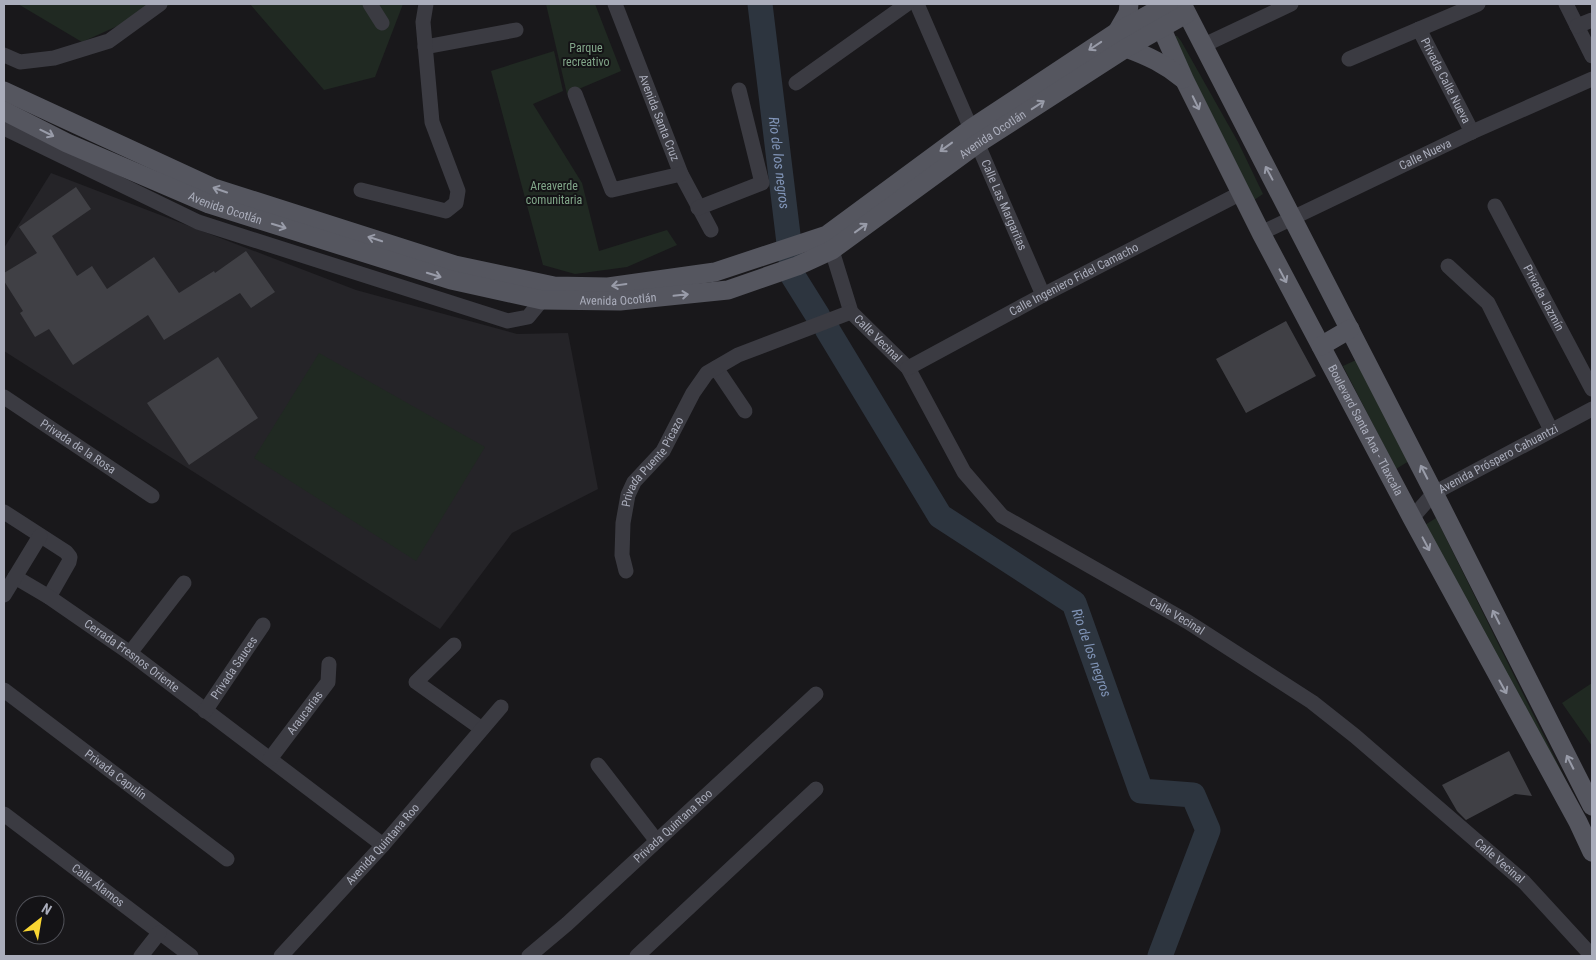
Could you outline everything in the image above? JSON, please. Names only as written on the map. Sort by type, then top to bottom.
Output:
[{"type":"main road","points":[[1129,4],[1121,40],[1168,67],[1185,81]]},
{"type":"main road","name":"Avenida Ocotlán","points":[[4,111],[67,143],[209,204],[451,280],[542,300],[620,301],[728,290],[805,262],[829,242],[974,136],[1121,40],[1158,12],[1184,9]]},
{"type":"main road","points":[[1184,9],[1434,492],[1592,806]]},
{"type":"main road","name":"Boulevard Santa Ana - Tlaxcala","points":[[1158,12],[1185,81],[1261,232],[1412,518],[1578,822],[1592,852]]},
{"type":"main road","name":"Avenida Ocotlán","points":[[4,91],[214,188],[456,265],[554,286],[608,286],[715,272],[800,244],[829,242]]},
{"type":"main road","points":[[1320,346],[1350,329]]},
{"type":"street","points":[[4,55],[20,62],[54,58],[100,44],[109,41],[160,4]]},
{"type":"street","points":[[370,4],[382,23]]},
{"type":"street","points":[[414,4],[423,22]]},
{"type":"street","points":[[361,190],[446,211],[456,203],[458,191],[432,122],[423,22],[426,4]]},
{"type":"street","name":"Avenida Santa Cruz","points":[[615,4],[681,174],[711,230]]},
{"type":"street","points":[[796,83],[907,4]]},
{"type":"street","name":"Calle Las Margaritas","points":[[917,4],[1043,295]]},
{"type":"street","points":[[1202,46],[1291,4]]},
{"type":"street","points":[[1349,59],[1478,4]]},
{"type":"street","points":[[1566,4],[1592,56]]},
{"type":"street","points":[[1577,26],[1592,20]]},
{"type":"street","name":"Privada Calle Nueva","points":[[1419,29],[1472,132]]},
{"type":"street","points":[[425,47],[516,30]]},
{"type":"street","name":"Calle Nueva","points":[[1261,232],[1291,216],[1472,132],[1592,80]]},
{"type":"street","points":[[698,208],[762,183],[739,90]]},
{"type":"street","points":[[575,94],[612,190],[681,174]]},
{"type":"street","points":[[4,128],[198,222],[508,321],[528,317],[542,300]]},
{"type":"street","name":"Calle Ingeniero Fidel Camacho","points":[[908,368],[1043,295],[1241,193]]},
{"type":"street","name":"Privada Jazmín","points":[[1495,206],[1592,389]]},
{"type":"street","name":"Calle Vecinal","points":[[829,242],[851,312],[908,368],[964,472],[1002,516],[1188,622],[1312,702],[1356,736],[1524,882],[1592,956]]},
{"type":"street","points":[[1448,266],[1488,303],[1552,430]]},
{"type":"street","name":"Privada Puente Picazo","points":[[626,571],[622,555],[623,523],[628,495],[634,482],[662,451],[693,393],[707,373],[738,355],[851,312]]},
{"type":"street","points":[[716,368],[745,411]]},
{"type":"street","name":"Privada de la Rosa","points":[[4,397],[152,496]]},
{"type":"street","name":"Avenida Próspero Cahuantzi","points":[[1412,518],[1434,492],[1592,409]]},
{"type":"street","points":[[4,512],[66,552],[70,557],[70,562],[49,596]]},
{"type":"street","points":[[4,595],[40,536]]},
{"type":"street","name":"Cerrada Fresnos Oriente","points":[[15,577],[49,596],[130,653],[383,844]]},
{"type":"street","points":[[130,653],[184,583]]},
{"type":"street","name":"Privada Sauces","points":[[205,711],[263,625]]},
{"type":"street","points":[[454,645],[416,682],[482,729]]},
{"type":"street","name":"Araucarias","points":[[270,759],[328,682],[329,664]]},
{"type":"street","name":"Privada Capulín","points":[[4,690],[227,860]]},
{"type":"street","name":"Privada Quintana Roo","points":[[529,956],[816,694]]},
{"type":"street","name":"Avenida Quintana Roo","points":[[281,956],[383,844],[501,707]]},
{"type":"street","points":[[598,765],[656,840]]},
{"type":"street","points":[[637,956],[816,789]]},
{"type":"street","name":"Calle Álamos","points":[[4,814],[191,956]]},
{"type":"street","points":[[141,956],[159,933]]},
{"type":"shaded area","points":[[51,173],[356,290],[517,334],[568,333],[598,489],[512,533],[440,629],[4,351],[4,248]]},
{"type":"green space","points":[[18,4],[174,4],[153,10],[82,42]]},
{"type":"green space","points":[[250,4],[403,4],[375,77],[324,90]]},
{"type":"green space","name":"Parque recreativo","points":[[546,4],[595,4],[621,71],[567,94]]},
{"type":"green space","points":[[1174,36],[1177,36],[1181,41],[1238,142],[1263,194],[1254,200],[1235,166]]},
{"type":"green space","name":"Areaverde comunitaria","points":[[554,51],[563,91],[533,104],[582,183],[599,251],[667,230],[677,245],[627,267],[575,274],[543,265],[491,71]]},
{"type":"green space","points":[[319,353],[485,447],[416,561],[254,458]]},
{"type":"green space","points":[[1356,360],[1409,461],[1396,469],[1343,366]]},
{"type":"green space","points":[[1436,518],[1592,833],[1425,525]]},
{"type":"green space","points":[[1592,683],[1592,746],[1562,703]]},
{"type":"building","points":[[76,187],[91,209],[52,236],[77,276],[92,266],[107,289],[154,257],[179,293],[214,271],[215,273],[246,251],[275,292],[251,308],[240,293],[164,340],[148,315],[73,365],[49,329],[35,337],[20,313],[23,311],[4,281],[4,273],[37,253],[19,227]]},
{"type":"building","points":[[1286,321],[1316,376],[1246,413],[1216,359]]},
{"type":"building","points":[[218,357],[258,418],[189,465],[147,403]]},
{"type":"building","points":[[1509,751],[1532,796],[1515,794],[1466,820],[1457,811],[1442,785]]},
{"type":"waterway","name":"Rio de los negros","points":[[760,4],[793,276],[818,316]]},
{"type":"waterway","name":"Rio de los negros","points":[[827,329],[940,516],[1074,603],[1141,791],[1193,795],[1208,830],[1160,956]]}]
